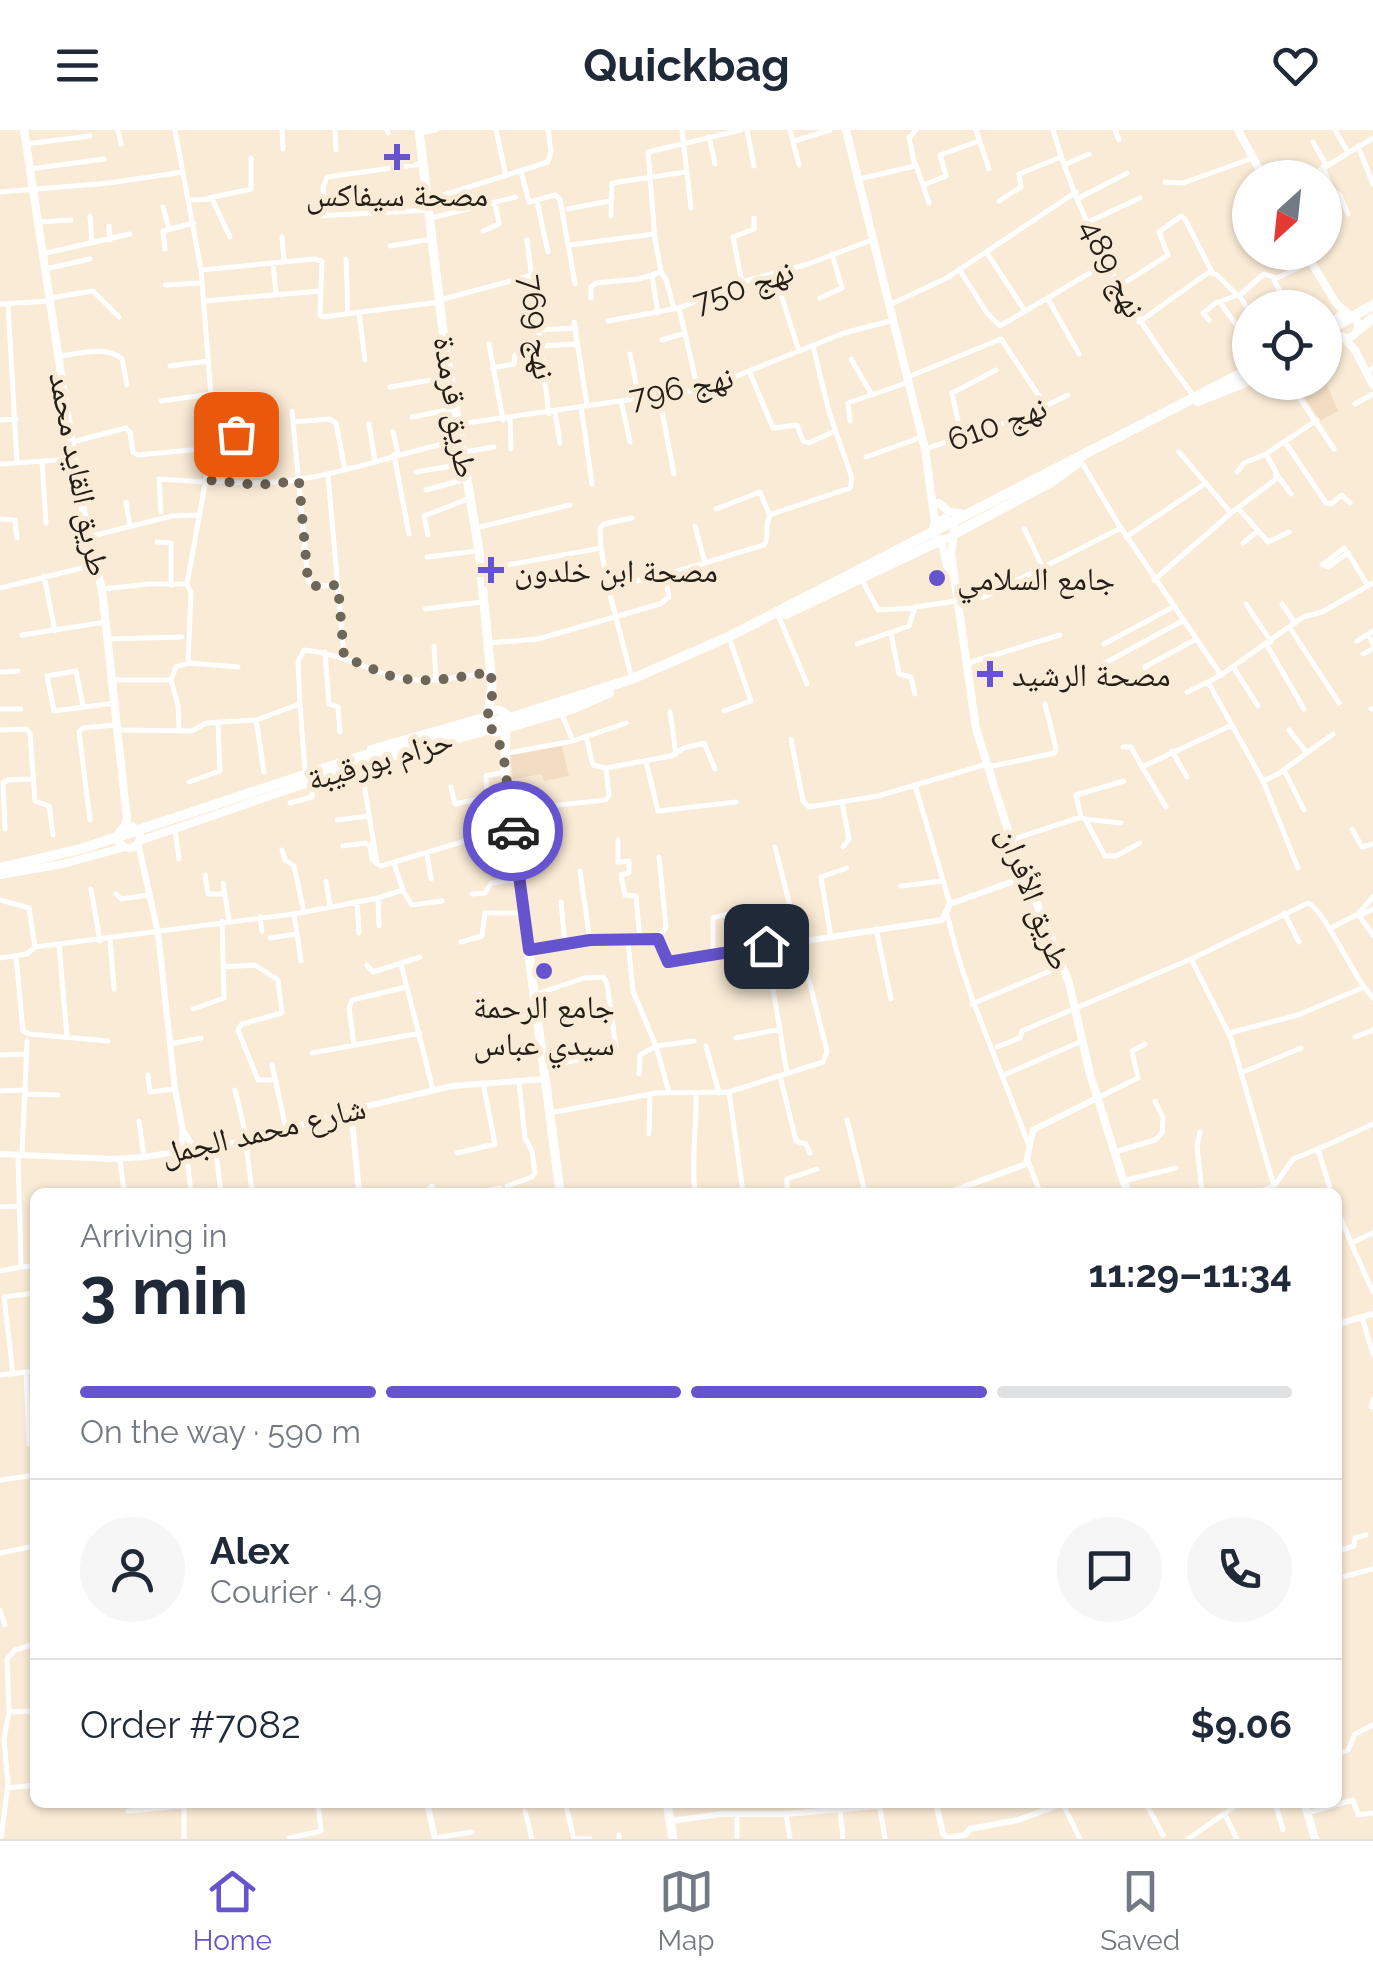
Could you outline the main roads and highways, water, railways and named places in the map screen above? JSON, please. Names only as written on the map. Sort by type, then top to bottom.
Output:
[{"type":"highway","points":[[1348,314],[1373,309]]},
{"type":"highway","points":[[1342,324],[1373,309]]},
{"type":"highway","points":[[1358,330],[1373,309]]},
{"type":"highway","points":[[860,575],[1232,381]]},
{"type":"highway","points":[[947,519],[1042,470],[1079,459]]},
{"type":"highway","points":[[860,575],[949,537],[1052,482],[1079,459]]},
{"type":"highway","points":[[783,613],[935,523]]},
{"type":"highway","name":"حزام بورقيبة","points":[[610,689],[860,575]]},
{"type":"highway","name":"حزام بورقيبة","points":[[0,870],[155,832],[360,762],[572,702],[731,643],[783,613]]},
{"type":"highway","points":[[502,711],[610,689]]},
{"type":"highway","points":[[506,728],[561,712],[610,689]]},
{"type":"main road","name":"طريق القايد محمد","points":[[24,130],[74,458],[102,589],[120,727],[127,826]]},
{"type":"main road","points":[[846,130],[925,449],[934,534],[949,537],[954,524],[947,519],[930,479]]},
{"type":"main road","points":[[1238,130],[1254,160]]},
{"type":"main road","name":"طريق قرمدة","points":[[420,132],[450,377],[479,552],[492,685],[487,715]]},
{"type":"main road","points":[[1315,270],[1348,314],[1357,319],[1360,348],[1372,371]]},
{"type":"main road","points":[[1317,274],[1320,290]]},
{"type":"main road","points":[[1342,319],[1348,314]]},
{"type":"main road","points":[[1358,330],[1352,337],[1343,338],[1373,385]]},
{"type":"main road","points":[[939,504],[949,512],[960,512]]},
{"type":"main road","points":[[935,523],[947,519]]},
{"type":"main road","name":"طريق الأفران","points":[[949,537],[946,557],[957,601]]},
{"type":"main road","name":"طريق الأفران","points":[[949,537],[971,708],[1011,840],[1062,966],[1126,1188]]},
{"type":"main road","points":[[924,549],[936,548],[946,557]]},
{"type":"main road","name":"طريق قرمدة","points":[[492,685],[502,711]]},
{"type":"main road","points":[[504,756],[486,722],[487,715],[496,710],[507,717],[505,772],[559,1188]]},
{"type":"main road","name":"حزام بورقيبة","points":[[0,870],[127,826],[487,715]]},
{"type":"main road","points":[[492,731],[506,728]]},
{"type":"main road","name":"حزام بورقيبة","points":[[0,870],[44,868],[126,847],[361,765],[492,731]]},
{"type":"main road","points":[[388,744],[390,758]]},
{"type":"main road","points":[[258,787],[262,799]]},
{"type":"main road","points":[[126,847],[119,842],[127,826],[139,831],[139,842]]},
{"type":"main road","points":[[668,1808],[672,1839]]},
{"type":"main road","points":[[1306,1808],[1315,1839]]},
{"type":"place","name":"مصحة سيفاكس","points":[[397,157]]},
{"type":"place","name":"مصحة ابن خلدون","points":[[491,570]]},
{"type":"place","name":"جامع السلامي","points":[[937,578]]},
{"type":"place","name":"مصحة الرشيد","points":[[990,674]]},
{"type":"place","name":"جامع الرحمة سيدي عباس","points":[[544,971]]}]
